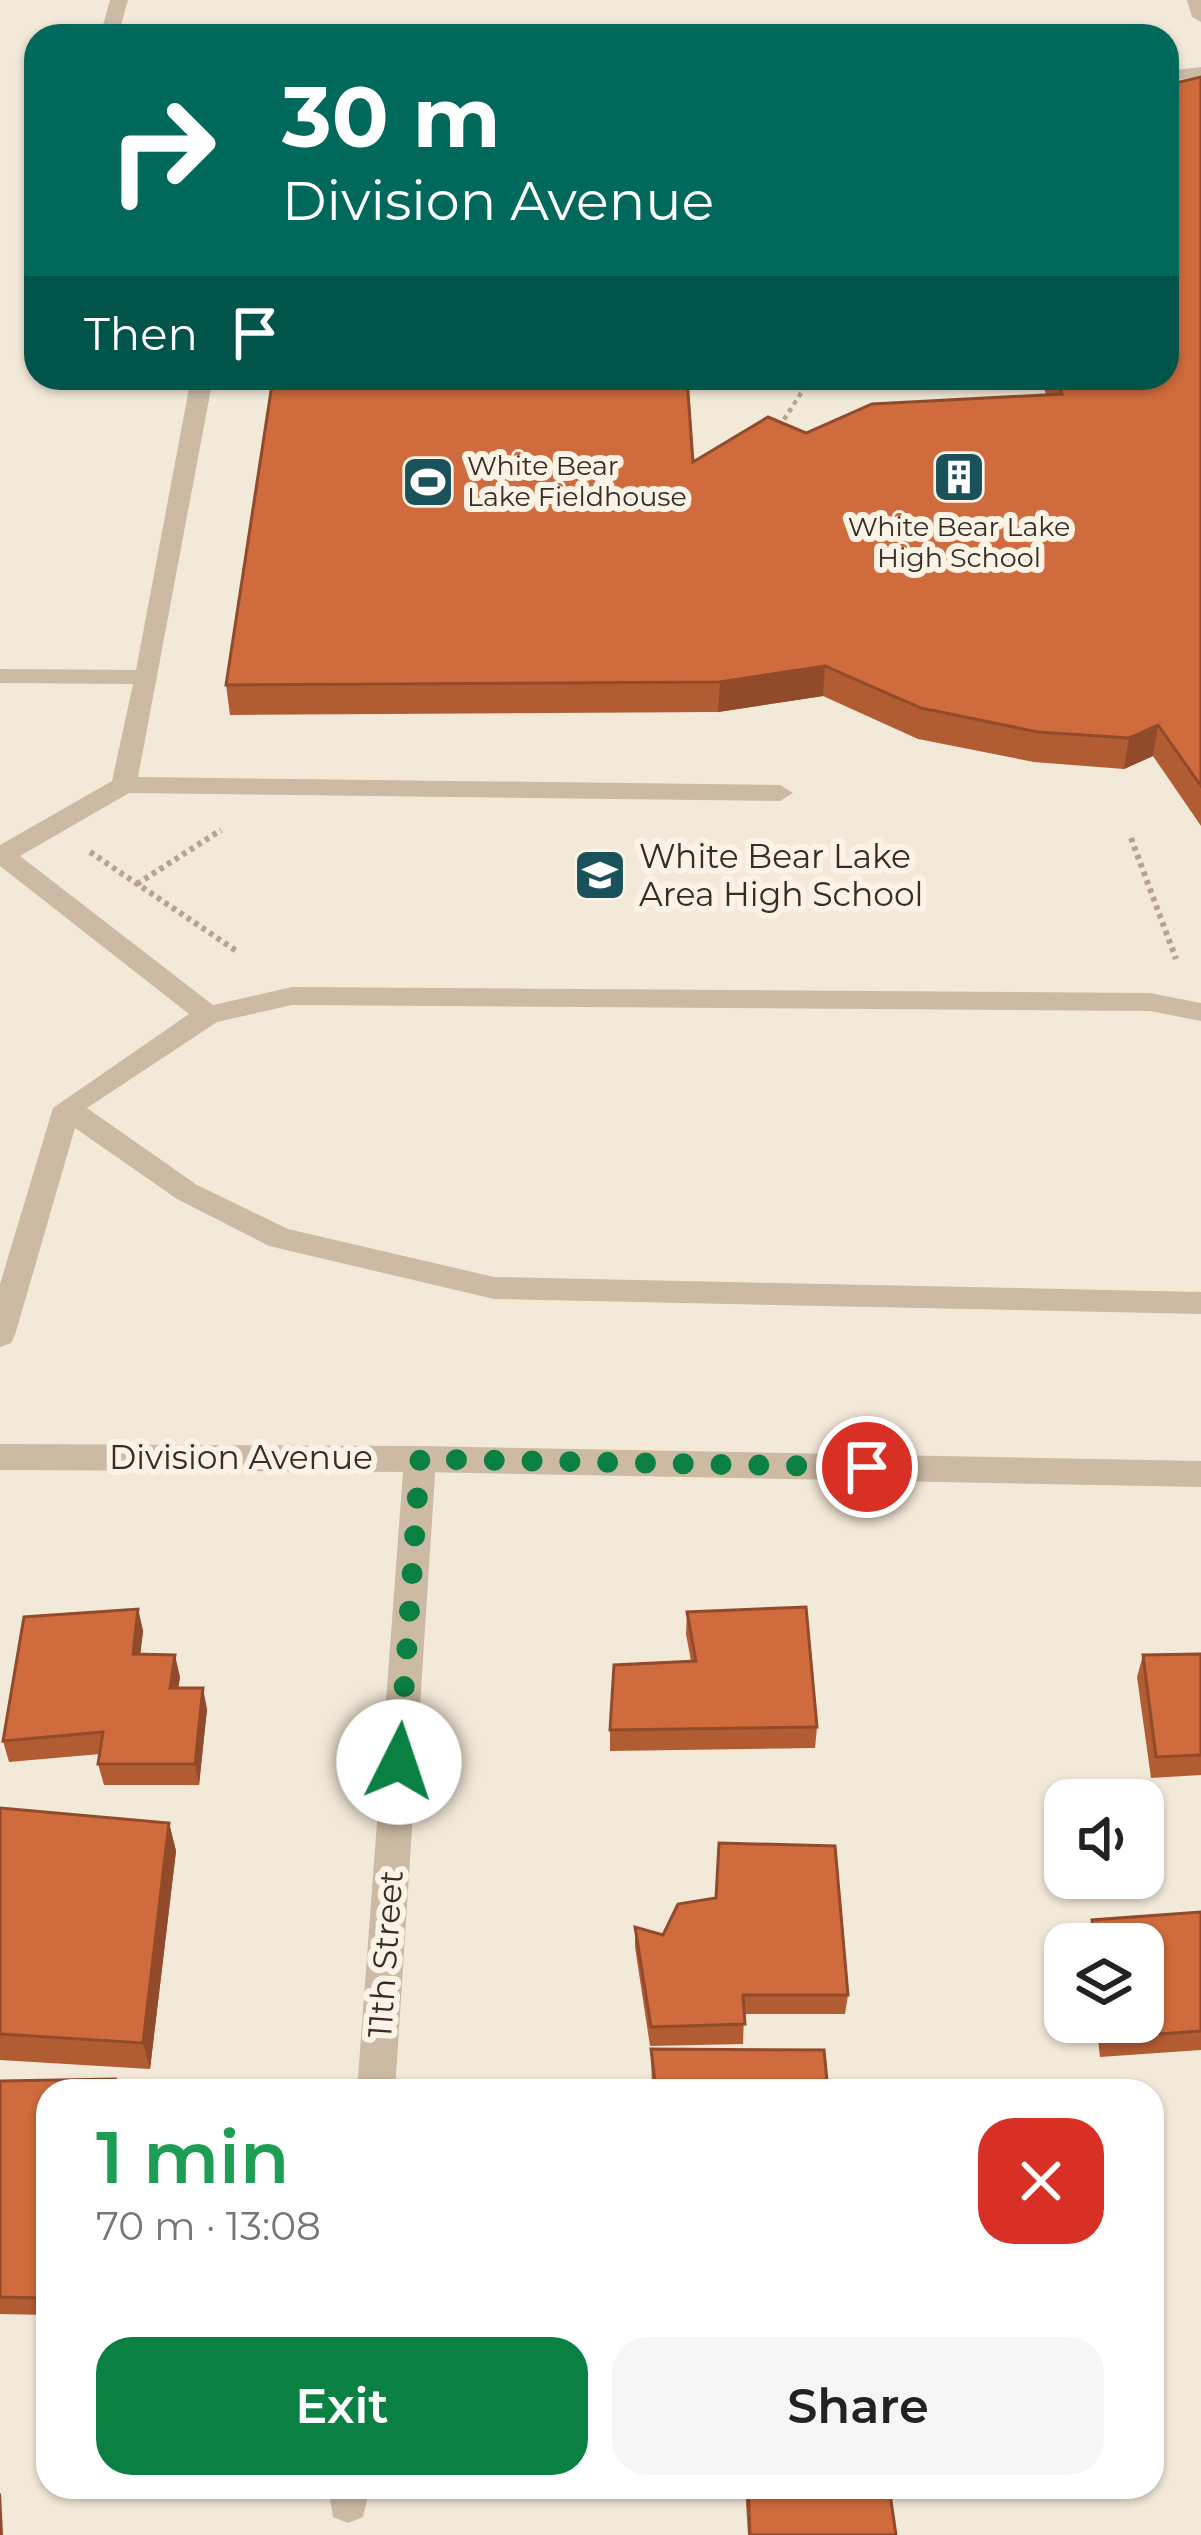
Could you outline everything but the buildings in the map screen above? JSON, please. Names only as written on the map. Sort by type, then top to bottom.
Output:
[{"type":"street","points":[[1196,0],[1201,16]]},
{"type":"street","points":[[124,785],[200,390]]},
{"type":"street","points":[[0,676],[147,677]]},
{"type":"street","points":[[208,1016],[1,854],[124,785],[780,793]]},
{"type":"street","points":[[0,1335],[67,1108],[208,1016],[292,996],[398,995],[1150,1002],[1201,1012]]},
{"type":"street","points":[[67,1108],[187,1192],[280,1238],[494,1288],[1201,1304]]},
{"type":"street","name":"Division Avenue","points":[[0,1457],[420,1459],[1201,1474]]},
{"type":"street","name":"11th Street","points":[[377,2079],[420,1459]]},
{"type":"path","points":[[778,429],[803,390]]},
{"type":"path","points":[[136,884],[224,828]]},
{"type":"path","points":[[1131,838],[1175,959]]},
{"type":"path","points":[[90,853],[238,952]]},
{"type":"place","name":"White Bear Lake High School","points":[[959,477]]},
{"type":"place","name":"White Bear Lake Fieldhouse","points":[[428,482]]},
{"type":"place","name":"White Bear Lake Area High School","points":[[600,875]]},
{"type":"route","points":[[399,1762],[420,1459],[867,1467]]}]
